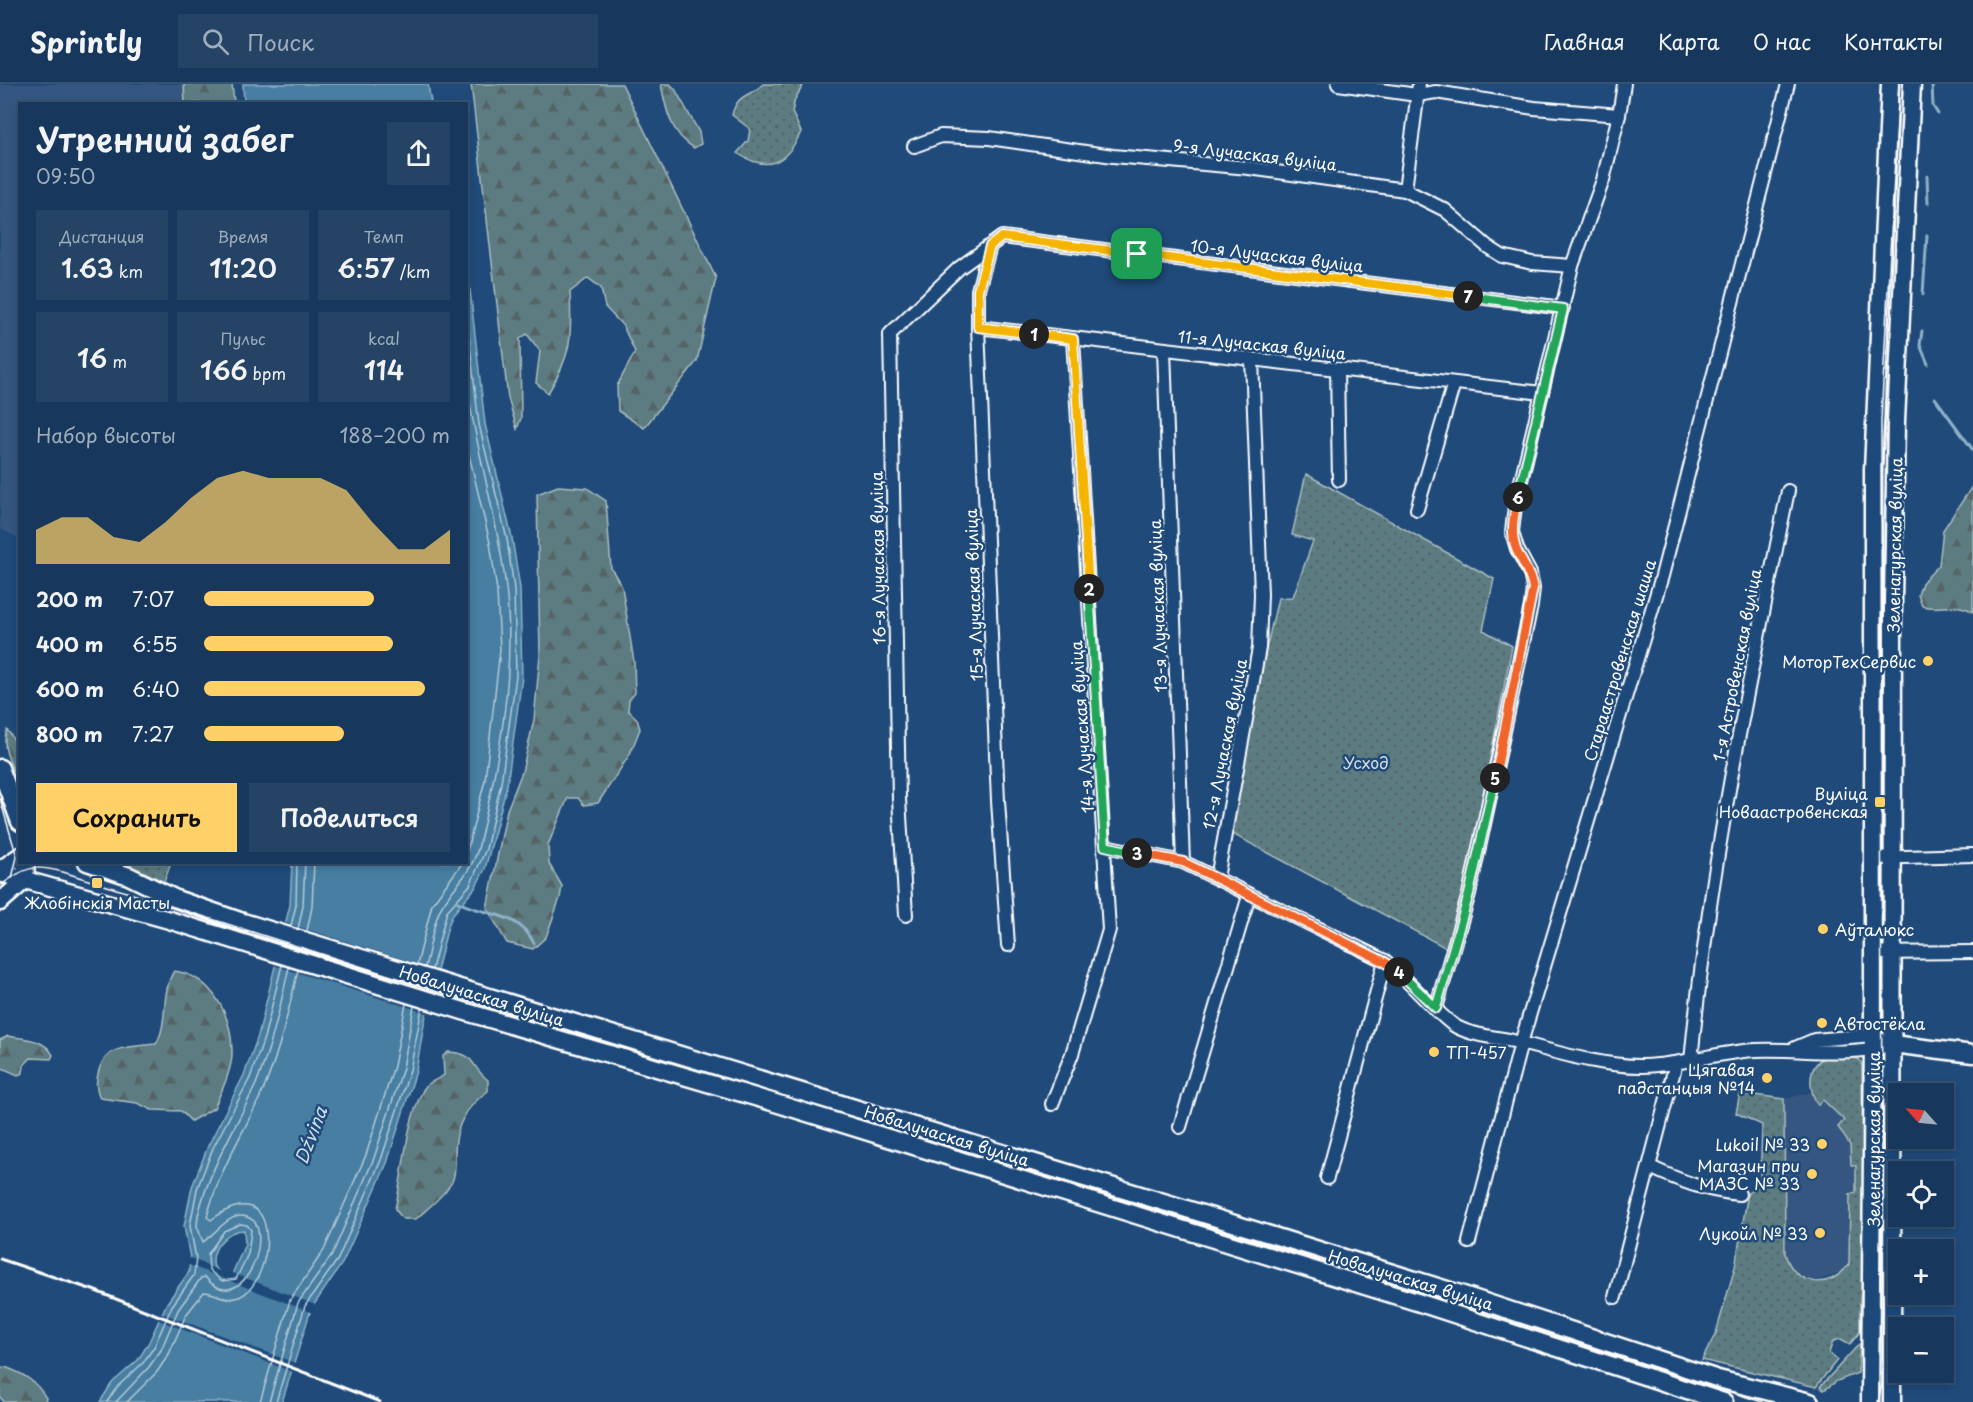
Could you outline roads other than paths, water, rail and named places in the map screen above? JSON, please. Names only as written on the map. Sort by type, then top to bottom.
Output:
[{"type":"main road","name":"Зеленагурская вуліца","points":[[1870,1402],[1875,420],[1890,84]]},
{"type":"main road","name":"Зеленагурская вуліца","points":[[1892,1402],[1893,602],[1896,412],[1912,84]]},
{"type":"main road","points":[[0,768],[18,817]]},
{"type":"main road","name":"Новалучаская вуліца","points":[[0,871],[18,858]]},
{"type":"main road","points":[[0,902],[25,880],[26,864]]},
{"type":"main road","name":"Новалучаская вуліца","points":[[93,864],[129,876],[176,899],[243,922],[734,1070],[1457,1293],[1718,1379],[1810,1402]]},
{"type":"main road","name":"Новалучаская вуліца","points":[[0,871],[728,1090],[1420,1303],[1718,1400]]},
{"type":"main road","points":[[1892,1044],[1973,1054]]},
{"type":"street","points":[[1338,84],[1418,89],[1534,108],[1619,116]]},
{"type":"street","points":[[1436,1008],[1469,894],[1531,606],[1533,588],[1530,573],[1517,549],[1512,532],[1572,266],[1603,180],[1619,116],[1624,84]]},
{"type":"street","name":"Стараастровенская шаша","points":[[1469,1242],[1521,1043],[1662,576],[1788,84]]},
{"type":"street","points":[[1405,189],[1418,89]]},
{"type":"street","name":"9-я Лучаская вуліца","points":[[914,146],[941,136],[989,138],[1113,156],[1249,168],[1405,189],[1445,210],[1502,256],[1532,263],[1572,266]]},
{"type":"street","name":"10-я Лучаская вуліца","points":[[990,246],[1002,237],[1563,309]]},
{"type":"street","name":"15-я Лучаская вуліца","points":[[990,246],[978,290],[978,327],[998,801],[1008,945]]},
{"type":"street","name":"16-я Лучаская вуліца","points":[[906,915],[899,799],[890,334],[958,268],[990,246]]},
{"type":"street","name":"11-я Лучаская вуліца","points":[[978,327],[1542,393]]},
{"type":"street","name":"14-я Лучаская вуліца","points":[[1052,1104],[1072,1054],[1109,930],[1073,339]]},
{"type":"street","name":"13-я Лучаская вуліца","points":[[1164,350],[1183,862]]},
{"type":"street","name":"12-я Лучаская вуліца","points":[[1217,878],[1258,648],[1261,594],[1252,359]]},
{"type":"street","points":[[1337,369],[1339,480]]},
{"type":"street","points":[[1417,509],[1454,383]]},
{"type":"street","name":"1-я Астровенская вуліца","points":[[1692,1061],[1696,1005],[1734,753],[1788,491]]},
{"type":"street","points":[[1873,602],[1893,602]]},
{"type":"street","points":[[1105,846],[1183,862],[1217,878],[1385,962],[1453,1025],[1521,1043],[1587,1059],[1641,1066],[1692,1061],[1744,1051],[1794,1048],[1814,1040],[1892,1044]]},
{"type":"street","points":[[1872,858],[1973,855]]},
{"type":"street","points":[[1180,1128],[1249,896]]},
{"type":"street","points":[[1873,915],[1894,915]]},
{"type":"street","points":[[1873,953],[1973,952]]},
{"type":"street","points":[[1327,1178],[1385,962]]},
{"type":"street","points":[[1615,1297],[1676,1063]]},
{"type":"street","points":[[728,1090],[734,1070]]},
{"type":"street","points":[[1650,1167],[1685,1184],[1712,1191],[1739,1194]]},
{"type":"street","points":[[1718,1379],[1718,1400]]},
{"type":"water","points":[[243,84],[428,84],[431,102],[244,102]]},
{"type":"water","name":"Dźvina","points":[[468,272],[485,424],[512,538],[520,588],[522,677],[507,785],[485,869],[475,888],[453,914],[448,926],[424,1024],[416,1071],[387,1163],[343,1262],[311,1309],[282,1402],[100,1402],[112,1383],[138,1360],[167,1303],[189,1272],[190,1258],[184,1226],[192,1187],[208,1146],[244,1075],[258,1036],[290,905],[292,864],[468,864]],"holes":[[[244,1230],[245,1244],[231,1276],[223,1275],[214,1267],[214,1254],[226,1237],[231,1233]]]},
{"type":"waterway","points":[[1932,84],[1933,106],[1938,114]]},
{"type":"waterway","points":[[1927,176],[1928,203]]},
{"type":"waterway","points":[[1923,294],[1927,235]]},
{"type":"waterway","points":[[1922,331],[1920,345],[1928,364]]},
{"type":"waterway","points":[[1935,398],[1973,450]]},
{"type":"waterway","points":[[458,902],[511,920],[519,925],[534,943]]},
{"type":"tram line","points":[[1878,1402],[1882,1383],[1881,420],[1899,84]]},
{"type":"tram line","points":[[0,799],[17,857],[12,878]]},
{"type":"tram line","points":[[0,886],[30,869],[44,868],[63,872],[467,1000],[1312,1256],[1762,1402]]},
{"type":"railway","points":[[0,1259],[93,1290],[380,1402]]},
{"type":"place","name":"МоторТехСервис","points":[[1928,661]]},
{"type":"place","name":"Вуліца Новаастровенская","points":[[1880,802]]},
{"type":"place","name":"Жлобінскія Масты","points":[[97,883]]},
{"type":"place","name":"Аўталюкс","points":[[1823,929]]},
{"type":"place","name":"Автостёкла","points":[[1822,1023]]},
{"type":"place","name":"ТП-457","points":[[1434,1052]]},
{"type":"place","name":"Цягавая падстанцыя №14","points":[[1767,1078]]},
{"type":"place","name":"Lukoil № 33","points":[[1822,1144]]},
{"type":"place","name":"Магазин при МАЗС № 33","points":[[1812,1174]]},
{"type":"place","name":"Лукойл № 33","points":[[1820,1233]]},
{"type":"park label","name":"Усход","points":[[1366,762]]}]
